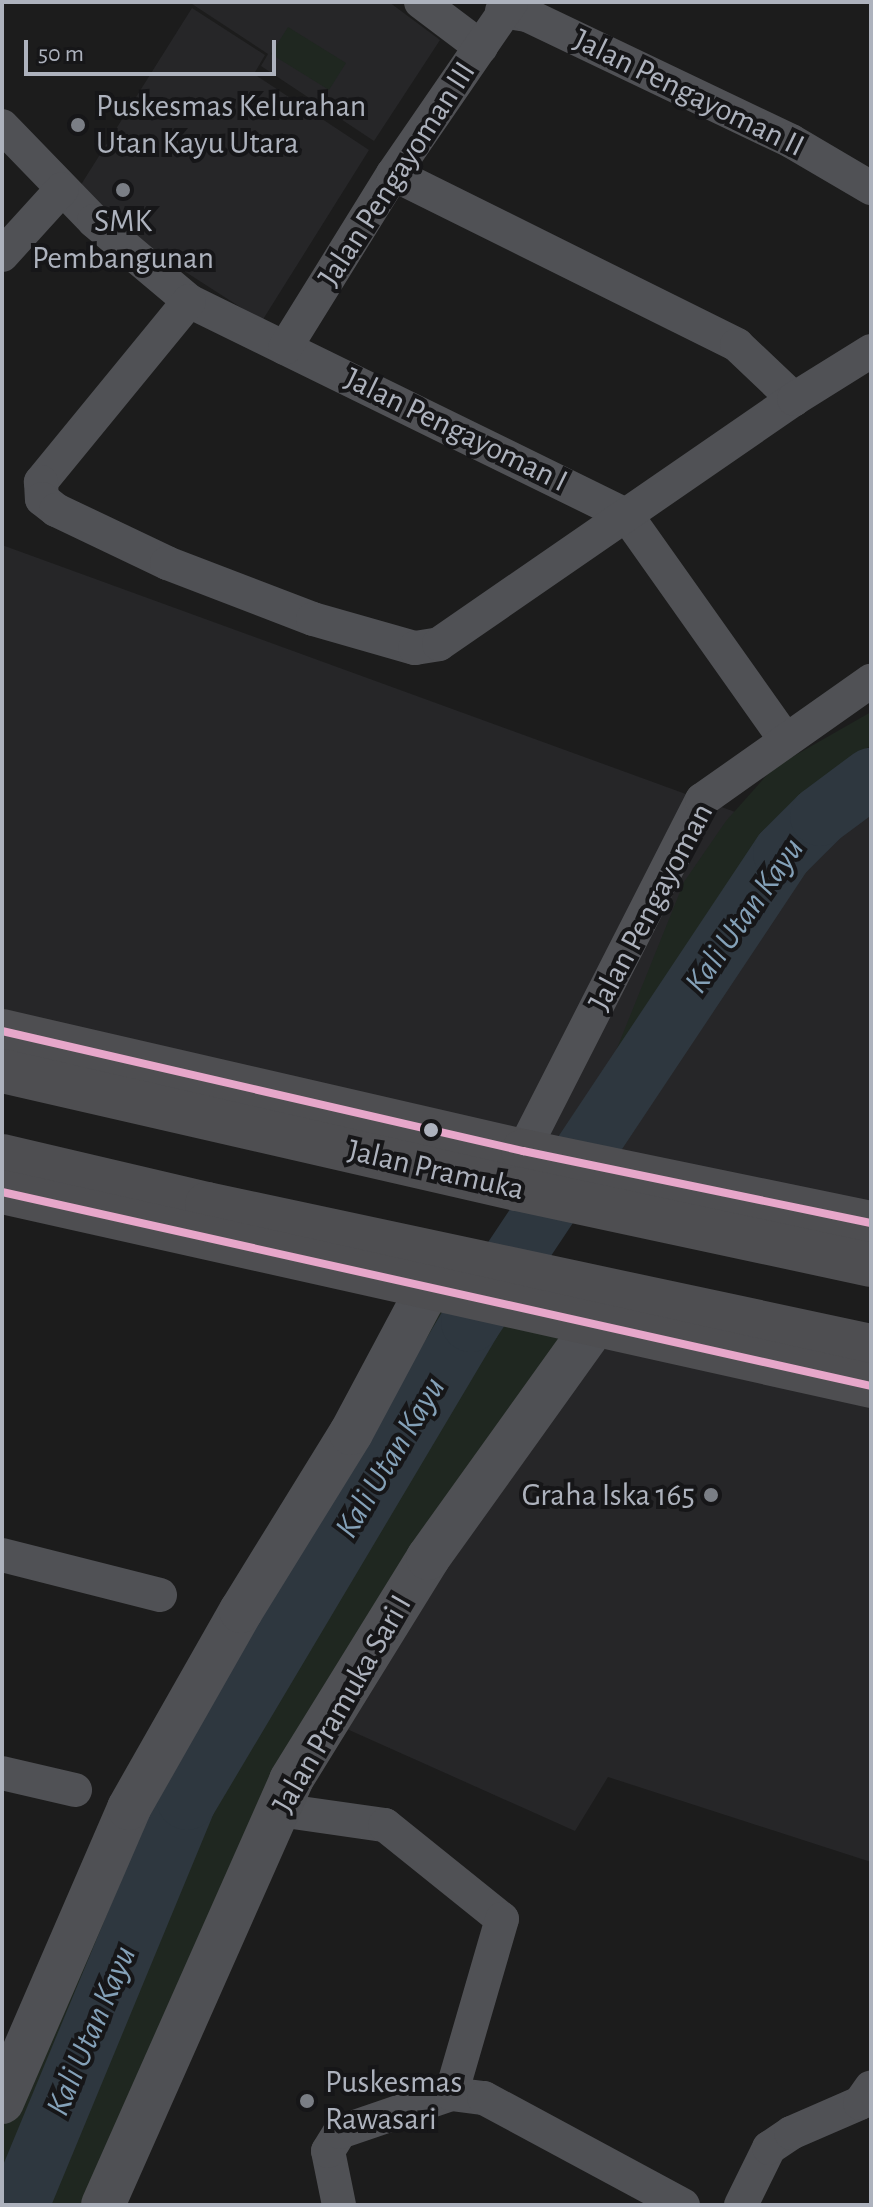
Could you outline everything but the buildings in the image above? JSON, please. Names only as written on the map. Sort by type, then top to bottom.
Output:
[{"type":"main road","name":"Jalan Pramuka","points":[[2,1031],[529,1165],[871,1265]]},
{"type":"main road","name":"Jalan Pramuka","points":[[2,1071],[529,1165]]},
{"type":"main road","points":[[2,1156],[146,1191],[444,1278]]},
{"type":"main road","name":"Jalan Pramuka","points":[[602,1187],[871,1223]]},
{"type":"main road","points":[[2,1192],[444,1278],[749,1320],[871,1346]]},
{"type":"main road","points":[[517,1289],[596,1323],[871,1386]]},
{"type":"main road","points":[[705,1349],[749,1320]]},
{"type":"street","points":[[421,2],[481,47]]},
{"type":"street","name":"Jalan Pengayoman III","points":[[285,348],[393,174],[507,6]]},
{"type":"street","name":"Jalan Pengayoman II","points":[[507,6],[791,141],[871,188]]},
{"type":"street","name":"Jalan Pengayoman I","points":[[2,126],[62,189],[189,301],[627,516],[785,739]]},
{"type":"street","points":[[393,174],[737,345],[794,399]]},
{"type":"street","points":[[2,255],[62,189]]},
{"type":"street","points":[[189,301],[41,482],[42,499],[56,510],[167,563],[313,619],[415,648],[439,644],[794,399],[871,351]]},
{"type":"street","name":"Jalan Pengayoman","points":[[529,1165],[702,800],[871,681]]},
{"type":"street","points":[[2,2102],[129,1808],[241,1611],[444,1278]]},
{"type":"street","name":"Jalan Pramuka Sari I","points":[[103,2205],[291,1780],[428,1558],[596,1323]]},
{"type":"street","points":[[2,1555],[160,1595]]},
{"type":"street","points":[[2,1773],[75,1790]]},
{"type":"street","points":[[279,1810],[385,1825],[502,1919],[451,2094]]},
{"type":"street","points":[[741,2205],[769,2148],[791,2133],[860,2103],[871,2087]]},
{"type":"street","points":[[339,2205],[328,2151],[340,2132],[451,2094],[484,2098],[683,2205]]},
{"type":"shaded area","points":[[189,2],[389,2],[440,40],[374,141],[261,66],[268,54]]},
{"type":"shaded area","points":[[192,8],[265,55],[254,74],[369,150],[262,321],[72,199]]},
{"type":"shaded area","points":[[288,27],[346,63],[329,90],[271,54]]},
{"type":"shaded area","points":[[2,545],[782,829],[871,764],[871,1226],[2,1031]]},
{"type":"shaded area","points":[[871,712],[871,745],[788,812],[708,928],[624,1075],[603,1083],[684,882],[726,821],[773,768]]},
{"type":"shaded area","points":[[431,1294],[596,1324],[326,1721],[104,2205],[2,2205],[2,2101],[130,1806]]},
{"type":"shaded area","points":[[596,1323],[871,1385],[871,1862],[608,1777],[575,1831],[329,1721]]},
{"type":"waterway","name":"Kali Utan Kayu","points":[[19,2205],[187,1800],[471,1322],[783,853],[820,816],[871,778]]},
{"type":"transit line","points":[[2,1031],[523,1151],[871,1223]]},
{"type":"transit line","points":[[2,1192],[871,1386]]},
{"type":"place","name":"Puskesmas Kelurahan Utan Kayu Utara","points":[[78,125]]},
{"type":"place","name":"SMK Pembangunan","points":[[123,190]]},
{"type":"place","name":"Graha Iska 165","points":[[711,1495]]},
{"type":"place","name":"Puskesmas Rawasari","points":[[307,2101]]}]
